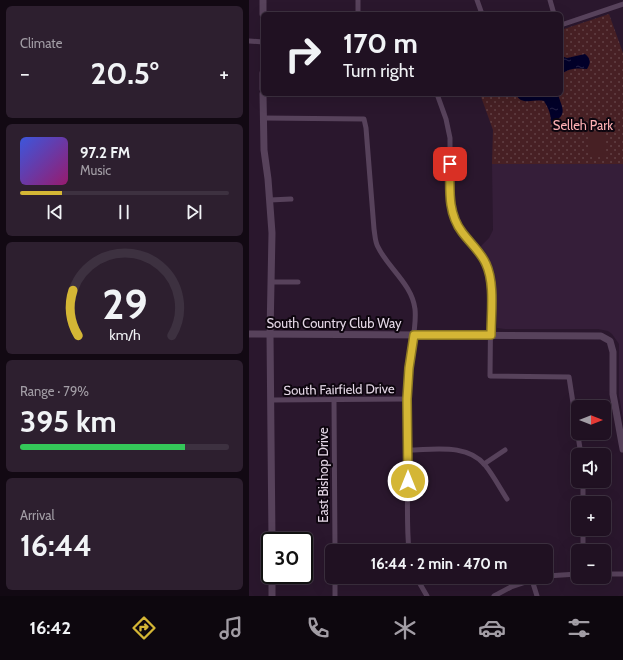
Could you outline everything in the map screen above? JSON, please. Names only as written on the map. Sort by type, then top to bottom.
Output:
[{"type":"street","points":[[263,0],[263,12]]},
{"type":"street","points":[[358,0],[358,12]]},
{"type":"street","points":[[477,0],[481,12]]},
{"type":"street","points":[[550,0],[553,12]]},
{"type":"street","points":[[563,24],[623,4]]},
{"type":"street","points":[[249,41],[261,42]]},
{"type":"street","points":[[263,96],[264,150],[272,233],[270,334],[272,400],[272,532]]},
{"type":"street","points":[[438,96],[446,119],[450,138],[450,203],[453,218],[461,232],[480,254],[487,265],[491,282],[490,376],[569,377],[580,448]]},
{"type":"street","points":[[263,118],[364,120],[366,128],[374,229],[377,245],[384,257],[409,290],[415,310],[414,335],[409,368],[407,399],[409,544]]},
{"type":"street","points":[[270,200],[291,199]]},
{"type":"street","points":[[271,282],[298,282]]},
{"type":"street","name":"South Country Club Way","points":[[249,334],[601,336],[609,341],[613,352],[613,394],[623,449]]},
{"type":"street","name":"South Fairfield Drive","points":[[272,400],[407,399]]},
{"type":"street","name":"East Bishop Drive","points":[[333,400],[335,544]]},
{"type":"street","points":[[408,450],[454,449],[471,453],[484,464],[507,499]]},
{"type":"street","points":[[484,464],[505,450]]},
{"type":"street","points":[[553,576],[571,574]]},
{"type":"street","points":[[611,574],[623,574]]},
{"type":"street","points":[[272,584],[272,596]]},
{"type":"street","points":[[335,584],[335,596]]},
{"type":"street","points":[[420,584],[427,596]]},
{"type":"street","points":[[494,596],[520,584]]},
{"type":"street","points":[[534,584],[537,596]]},
{"type":"shaded area","points":[[492,164],[623,164],[623,418],[619,396],[619,344],[608,331],[598,329],[497,328],[495,275],[489,259],[480,247],[489,238],[493,230]]},
{"type":"green space","name":"Selleh Park","points":[[609,14],[623,53],[623,164],[492,164],[493,130],[481,96],[563,96],[563,29]]},
{"type":"green space","points":[[590,131],[605,131],[605,156],[589,156]]},
{"type":"water","points":[[585,54],[590,61],[587,69],[573,69],[563,74],[563,57],[567,58]]},
{"type":"water","points":[[517,96],[559,96],[563,111],[560,117],[551,124],[551,117],[544,101],[524,101]]},
{"type":"route","points":[[408,481],[407,399],[409,368],[414,335],[491,335],[491,282],[487,265],[480,254],[461,232],[453,218],[450,203],[450,164]]}]
